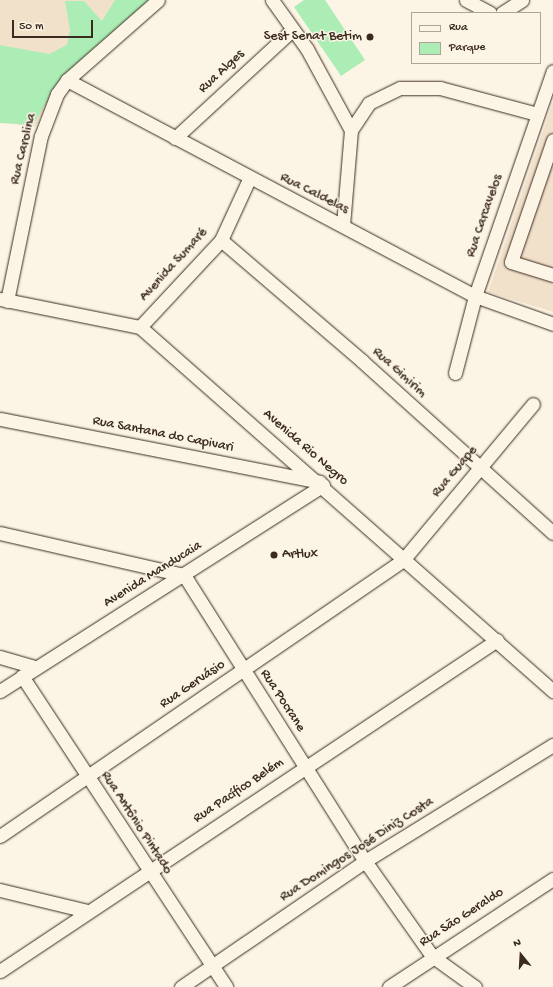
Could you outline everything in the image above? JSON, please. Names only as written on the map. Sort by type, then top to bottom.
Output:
[{"type":"street","name":"Rua Carolina","points":[[4,300],[41,136],[56,94],[67,80],[158,0]]},
{"type":"street","points":[[272,0],[292,30],[351,130]]},
{"type":"street","points":[[466,0],[488,12]]},
{"type":"street","points":[[504,12],[522,0]]},
{"type":"street","name":"Rua Alges","points":[[175,138],[292,30]]},
{"type":"street","name":"Rua Carcavelos","points":[[455,373],[475,296],[553,71]]},
{"type":"street","name":"Rua Caldelas","points":[[67,80],[249,179],[343,226],[475,296],[553,324]]},
{"type":"street","points":[[343,226],[351,130],[369,103],[400,88],[440,88],[537,114]]},
{"type":"street","points":[[553,140],[511,262],[553,275]]},
{"type":"street","name":"Avenida Sumaré","points":[[140,327],[221,240],[249,179]]},
{"type":"street","name":"Rua Gimirim","points":[[221,240],[362,360],[480,468],[553,532]]},
{"type":"street","name":"Avenida Rio Negro","points":[[4,300],[140,327],[322,484],[402,560],[497,640],[553,691]]},
{"type":"street","name":"Rua Guape","points":[[402,560],[533,404]]},
{"type":"street","name":"Rua Santana do Capivari","points":[[0,419],[322,484]]},
{"type":"street","name":"Avenida Manducaia","points":[[0,690],[184,575],[322,484]]},
{"type":"street","points":[[0,533],[184,575]]},
{"type":"street","name":"Rua Gervásio","points":[[0,836],[402,560]]},
{"type":"street","name":"Rua Pocrane","points":[[184,575],[365,861],[432,956],[475,987]]},
{"type":"street","name":"Rua Pacífico Belém","points":[[0,971],[87,911],[497,640]]},
{"type":"street","points":[[0,657],[36,667]]},
{"type":"street","name":"Rua Antônio Pintado","points":[[22,676],[148,871],[226,987]]},
{"type":"street","name":"Rua Domingos José Diniz Costa","points":[[181,987],[365,861],[553,745]]},
{"type":"street","name":"Rua São Geraldo","points":[[389,987],[432,956],[553,879]]},
{"type":"street","points":[[0,890],[87,911]]},
{"type":"shaded area","points":[[0,0],[150,0],[54,94],[35,127],[0,122]]},
{"type":"shaded area","points":[[553,102],[553,312],[488,292]]},
{"type":"green space","points":[[115,0],[150,0],[51,95],[33,125],[0,123],[0,45],[49,54],[67,45],[70,30],[65,1],[84,1],[102,21]]},
{"type":"green space","points":[[304,0],[325,0],[365,60],[341,76],[294,7]]},
{"type":"place","name":"Sest Senat Betim","points":[[370,37]]},
{"type":"place","name":"Artlux","points":[[274,555]]}]
